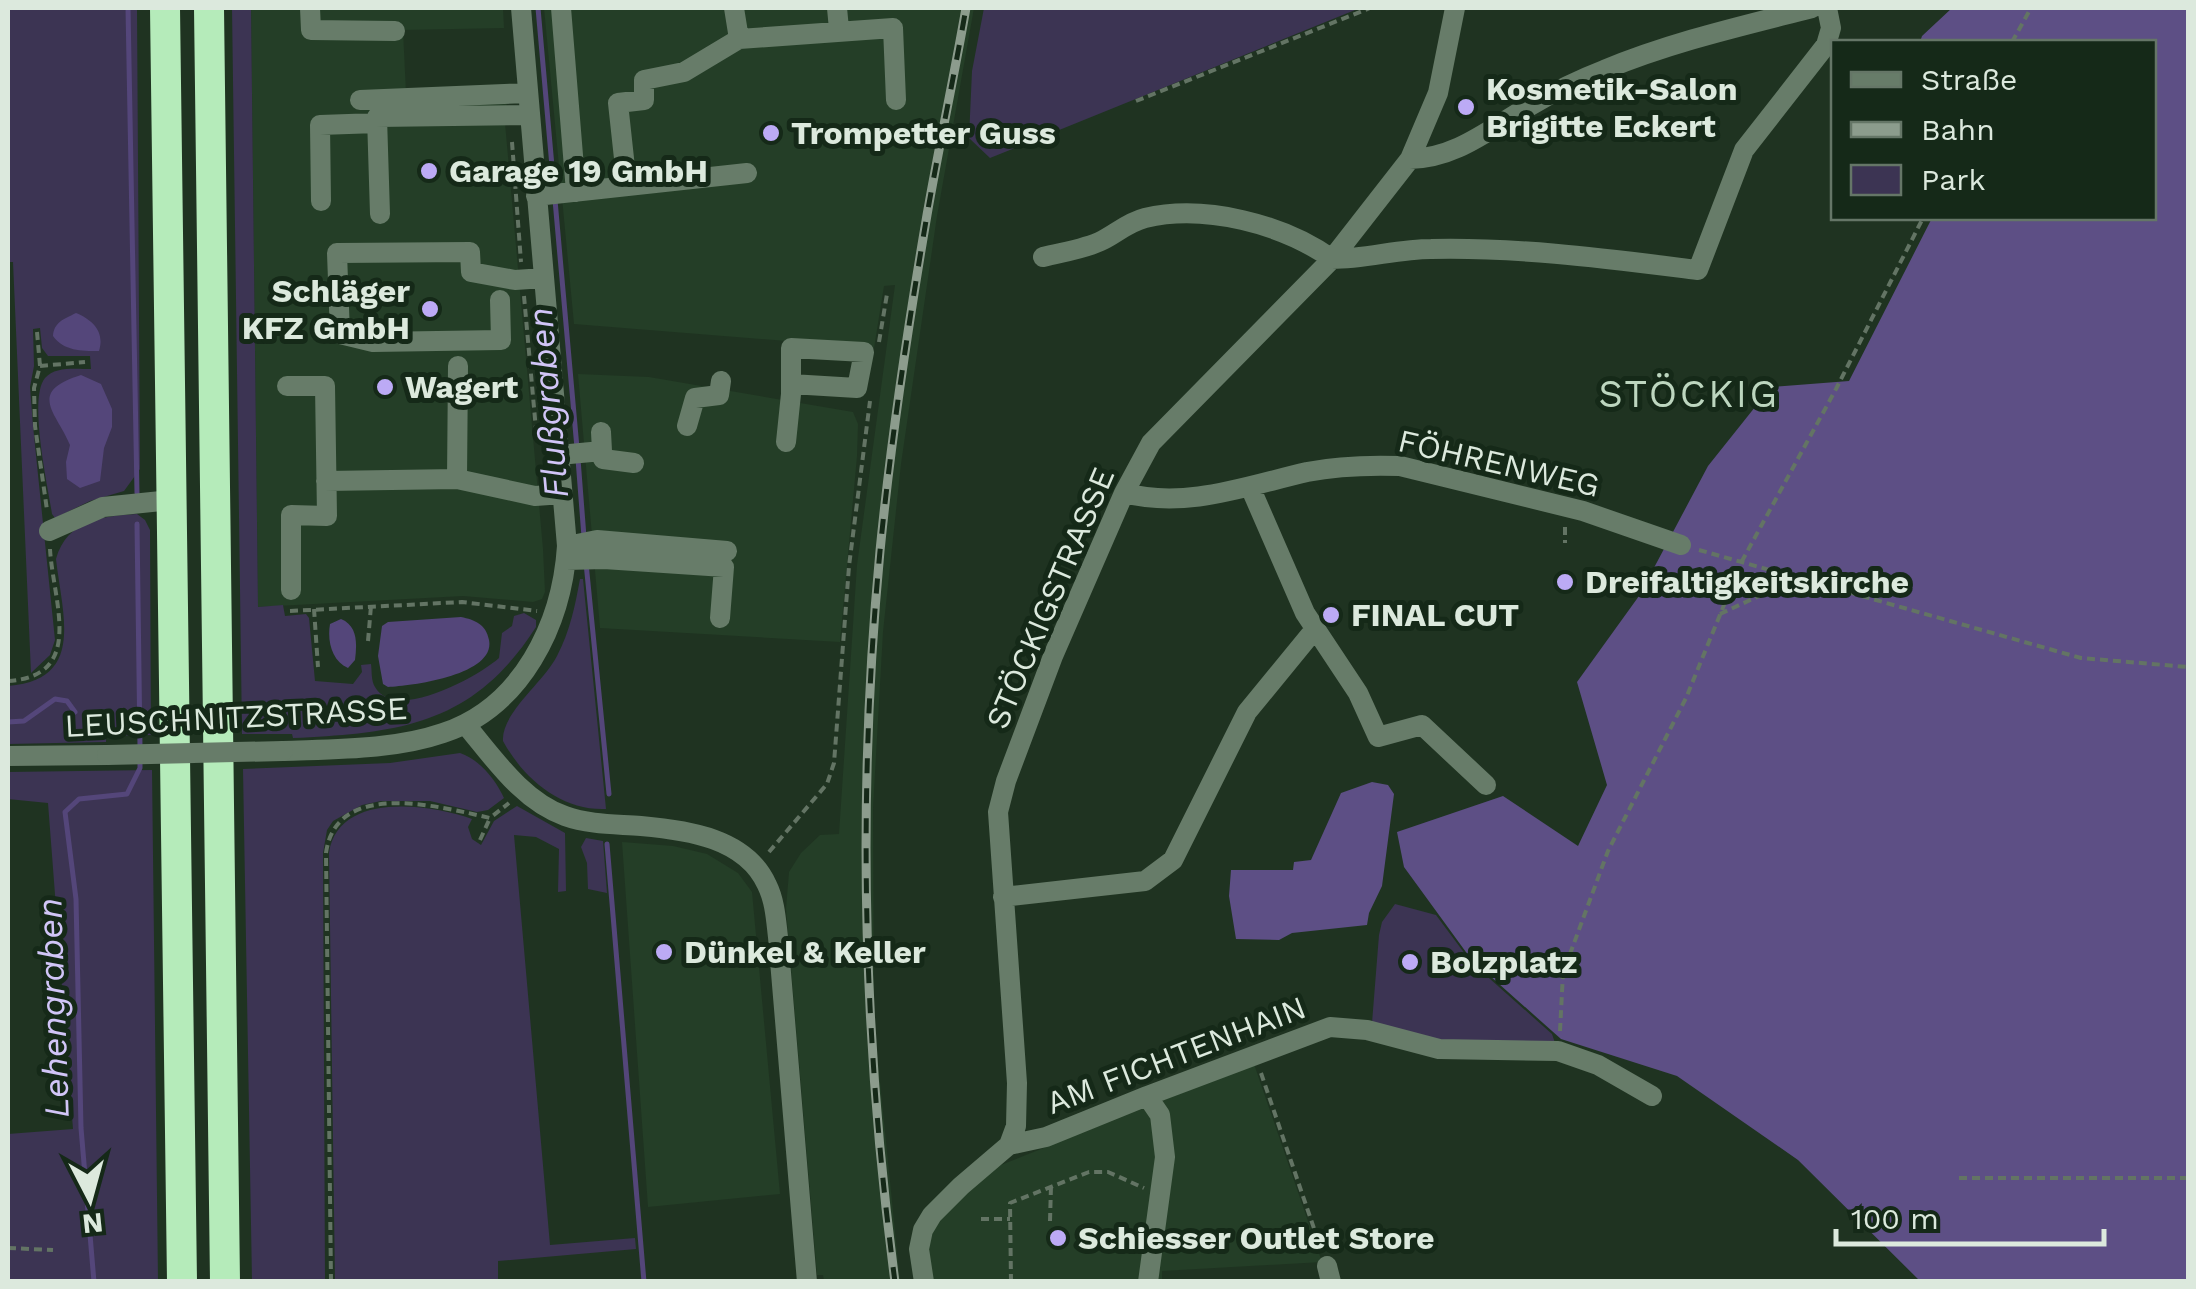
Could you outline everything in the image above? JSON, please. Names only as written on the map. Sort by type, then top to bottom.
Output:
[{"type":"highway","points":[[165,8],[182,1282]]},
{"type":"highway","points":[[209,8],[225,1282]]},
{"type":"street","points":[[310,8],[311,30],[395,31]]},
{"type":"street","points":[[521,8],[529,104],[555,194]]},
{"type":"street","points":[[561,8],[555,194],[544,278],[584,449],[563,494],[580,551],[542,648],[522,676],[494,704],[465,724],[520,788],[548,808],[596,824],[674,830],[711,838],[742,854],[769,888],[774,906],[807,1282]]},
{"type":"street","points":[[734,8],[739,39]]},
{"type":"street","name":"STÖCKIGSTRASSE","points":[[1008,1145],[1016,1126],[1017,1083],[998,812],[1053,656],[1124,493],[1152,444],[1332,259],[1410,160],[1438,93],[1455,8]]},
{"type":"street","points":[[1410,160],[1436,158],[1460,150],[1530,106],[1603,70],[1693,39],[1812,8]]},
{"type":"street","points":[[1043,257],[1102,241],[1144,218],[1178,214],[1214,216],[1283,232],[1332,259],[1425,248],[1514,249],[1698,270],[1744,150],[1826,45],[1831,28],[1827,8]]},
{"type":"street","points":[[627,186],[618,104],[644,100],[644,80],[684,72],[739,39],[838,18],[894,28],[896,100]]},
{"type":"street","points":[[360,100],[529,104]]},
{"type":"street","points":[[380,214],[377,118],[529,104]]},
{"type":"street","points":[[321,201],[320,125],[378,123]]},
{"type":"street","points":[[555,194],[747,173]]},
{"type":"street","points":[[500,300],[501,340],[373,342],[340,334],[338,253],[470,252],[471,272],[516,280],[544,278]]},
{"type":"street","points":[[457,479],[458,366]]},
{"type":"street","points":[[687,426],[695,398],[718,395],[722,381]]},
{"type":"street","points":[[786,442],[792,384]]},
{"type":"street","points":[[287,386],[325,386],[327,516],[291,515],[290,600]]},
{"type":"street","points":[[584,449],[602,459],[634,463]]},
{"type":"street","name":"FÖHRENWEG","points":[[1124,493],[1152,500],[1251,489],[1324,470],[1369,464],[1400,466],[1583,511],[1680,545]]},
{"type":"street","points":[[326,481],[457,479],[535,496],[563,494]]},
{"type":"street","points":[[1251,489],[1315,629],[1358,692],[1378,736],[1422,725],[1486,786]]},
{"type":"street","points":[[49,531],[103,507],[172,500]]},
{"type":"street","points":[[580,551],[727,551]]},
{"type":"street","points":[[580,551],[724,566],[720,618]]},
{"type":"street","points":[[1003,897],[1145,881],[1173,860],[1247,712],[1315,629]]},
{"type":"street","name":"LEUSCHNITZSTRASSE","points":[[8,756],[283,751],[390,743],[444,733],[465,724]]},
{"type":"street","name":"AM FICHTENHAIN","points":[[1008,1145],[1046,1137],[1330,1028],[1367,1030],[1439,1049],[1558,1050],[1598,1064],[1652,1096]]},
{"type":"street","points":[[1147,1096],[1160,1116],[1166,1157],[1148,1282]]},
{"type":"street","points":[[924,1282],[919,1250],[923,1230],[932,1216],[1008,1145]]},
{"type":"path","points":[[1136,101],[1370,8]]},
{"type":"path","points":[[2013,40],[2031,8]]},
{"type":"path","points":[[1558,1050],[1564,973],[1608,851],[1686,698],[1742,561],[1922,220]]},
{"type":"path","points":[[878,351],[886,294]]},
{"type":"path","points":[[8,681],[33,678],[44,672],[60,646],[36,426],[34,388],[40,366],[36,332]]},
{"type":"path","points":[[40,366],[85,362]]},
{"type":"path","points":[[754,865],[780,842],[828,784],[834,762],[850,566],[872,389]]},
{"type":"path","points":[[1680,545],[2082,658],[2188,667]]},
{"type":"path","points":[[1720,614],[1788,583],[1825,585]]},
{"type":"path","points":[[290,600],[314,609],[473,603],[532,609],[554,616]]},
{"type":"path","points":[[368,641],[371,606]]},
{"type":"path","points":[[314,609],[318,667]]},
{"type":"path","points":[[480,840],[490,818],[513,800],[520,788]]},
{"type":"path","points":[[331,1282],[326,853],[330,831],[346,816],[382,805],[430,804],[490,818]]},
{"type":"path","points":[[1255,1054],[1329,1274]]},
{"type":"path","points":[[1011,1282],[1010,1203],[1090,1172],[1108,1172],[1162,1196]]},
{"type":"path","points":[[1959,1178],[2188,1178]]},
{"type":"path","points":[[1050,1186],[1050,1221]]},
{"type":"path","points":[[980,1219],[1010,1219]]},
{"type":"path","points":[[8,1248],[52,1250]]},
{"type":"shaded area","points":[[251,8],[503,8],[504,28],[403,30],[406,93],[508,91],[505,123],[543,549],[542,599],[533,602],[463,596],[258,607]]},
{"type":"shaded area","points":[[544,8],[974,8],[937,216],[901,464],[883,632],[873,808],[874,1022],[900,1281],[824,1281],[823,1275],[817,1275],[786,909],[789,872],[801,853],[820,835],[839,834],[857,565],[895,285],[884,286],[874,348],[574,324]]},
{"type":"shaded area","points":[[1952,8],[2188,8],[2188,1281],[1920,1281],[1798,1160],[1677,1076],[1561,1039],[1471,959],[1404,867],[1397,832],[1503,796],[1578,846],[1607,785],[1577,682],[1639,596],[1708,466],[1771,387],[1849,381],[1931,220],[2156,220],[2156,40],[1921,40]]},
{"type":"shaded area","points":[[76,313],[96,328],[99,351],[68,347],[53,336],[58,324]]},
{"type":"shaded area","points":[[578,374],[649,377],[853,412],[858,424],[857,456],[840,642],[600,628]]},
{"type":"shaded area","points":[[81,375],[101,384],[112,409],[112,427],[104,448],[100,481],[80,488],[67,479],[70,445],[53,413],[50,396],[64,382]]},
{"type":"shaded area","points":[[461,617],[479,624],[488,635],[488,652],[480,662],[432,681],[388,687],[383,684],[378,656],[382,626],[388,622]]},
{"type":"shaded area","points":[[341,619],[351,626],[355,636],[355,660],[348,668],[334,655],[329,637],[330,624]]},
{"type":"shaded area","points":[[1372,782],[1388,785],[1394,794],[1382,886],[1367,925],[1292,933],[1279,940],[1236,939],[1229,896],[1231,870],[1293,870],[1294,862],[1311,860],[1341,793]]},
{"type":"shaded area","points":[[622,842],[673,846],[707,854],[738,873],[752,892],[780,1194],[648,1207]]},
{"type":"shaded area","points":[[1254,1064],[1322,1262],[1162,1271],[1162,1281],[932,1282],[927,1250],[937,1220],[991,1169]]},
{"type":"green space","points":[[8,8],[137,8],[140,469],[124,491],[90,501],[55,518],[41,443],[40,388],[54,372],[91,369],[90,356],[48,356],[42,348],[40,328],[33,329],[30,387],[55,640],[50,655],[31,673],[13,262],[8,262]]},
{"type":"green space","points":[[232,8],[251,8],[258,607],[283,605],[285,616],[306,614],[315,681],[353,684],[362,672],[361,665],[371,664],[375,687],[385,697],[400,700],[437,693],[474,675],[499,658],[502,633],[512,626],[514,616],[524,613],[536,620],[536,627],[512,659],[487,685],[432,717],[401,726],[293,738],[292,734],[242,734]]},
{"type":"green space","points":[[984,8],[1360,8],[990,158],[969,138],[972,71]]},
{"type":"green space","points":[[137,514],[150,530],[151,735],[106,736],[106,742],[8,744],[8,686],[33,681],[49,671],[59,658],[64,641],[56,559],[61,546],[77,528],[88,523]]},
{"type":"green space","points":[[580,579],[606,809],[574,804],[545,790],[521,768],[503,741],[509,720],[562,647]]},
{"type":"green space","points":[[460,753],[486,771],[504,798],[488,810],[477,812],[430,801],[381,801],[362,805],[333,821],[327,830],[323,853],[325,1281],[252,1281],[243,769],[390,763]]},
{"type":"green space","points":[[152,770],[158,1281],[8,1281],[8,1134],[73,1129],[48,803],[8,799],[8,772]]},
{"type":"green space","points":[[517,806],[565,833],[566,891],[558,892],[559,849],[536,837],[514,835],[550,1245],[635,1238],[636,1249],[498,1261],[498,1281],[335,1281],[329,853],[336,833],[349,819],[367,811],[411,807],[472,819],[468,827],[472,839],[481,845],[494,821]]},
{"type":"green space","points":[[586,838],[603,841],[607,893],[588,889],[587,863],[581,847]]},
{"type":"green space","points":[[1395,904],[1436,915],[1471,962],[1552,1034],[1556,1046],[1441,1042],[1372,1023],[1379,935],[1382,922]]},
{"type":"waterway","points":[[128,8],[137,493]]},
{"type":"waterway","name":"Flußgraben","points":[[538,8],[554,189]]},
{"type":"waterway","name":"Flußgraben","points":[[555,200],[577,448]]},
{"type":"waterway","name":"Flußgraben","points":[[578,459],[584,537]]},
{"type":"waterway","points":[[137,524],[140,747]]},
{"type":"waterway","name":"Flußgraben","points":[[586,563],[609,794]]},
{"type":"waterway","name":"Lehengraben","points":[[8,722],[24,721],[55,699],[67,701],[75,712]]},
{"type":"waterway","name":"Lehengraben","points":[[94,1282],[81,1128],[76,899],[65,812],[79,799],[127,794],[140,768],[140,758]]},
{"type":"waterway","name":"Flußgraben","points":[[607,844],[644,1282]]},
{"type":"railway","points":[[895,1282],[870,1008],[866,825],[873,642],[884,509],[907,341],[966,8]]},
{"type":"place","name":"Kosmetik-Salon Brigitte Eckert","points":[[1466,107]]},
{"type":"place","name":"Trompetter Guss","points":[[771,133]]},
{"type":"place","name":"Garage 19 GmbH","points":[[429,171]]},
{"type":"place","name":"Schläger KFZ GmbH","points":[[430,309]]},
{"type":"place","name":"Wagert","points":[[385,387]]},
{"type":"place","name":"Dreifaltigkeitskirche","points":[[1565,582]]},
{"type":"place","name":"FINAL CUT","points":[[1331,615]]},
{"type":"place","name":"Dünkel & Keller","points":[[664,952]]},
{"type":"place","name":"Bolzplatz","points":[[1410,962]]},
{"type":"place","name":"Schiesser Outlet Store","points":[[1058,1238]]},
{"type":"district","name":"STÖCKIG","points":[[1689,394]]}]
